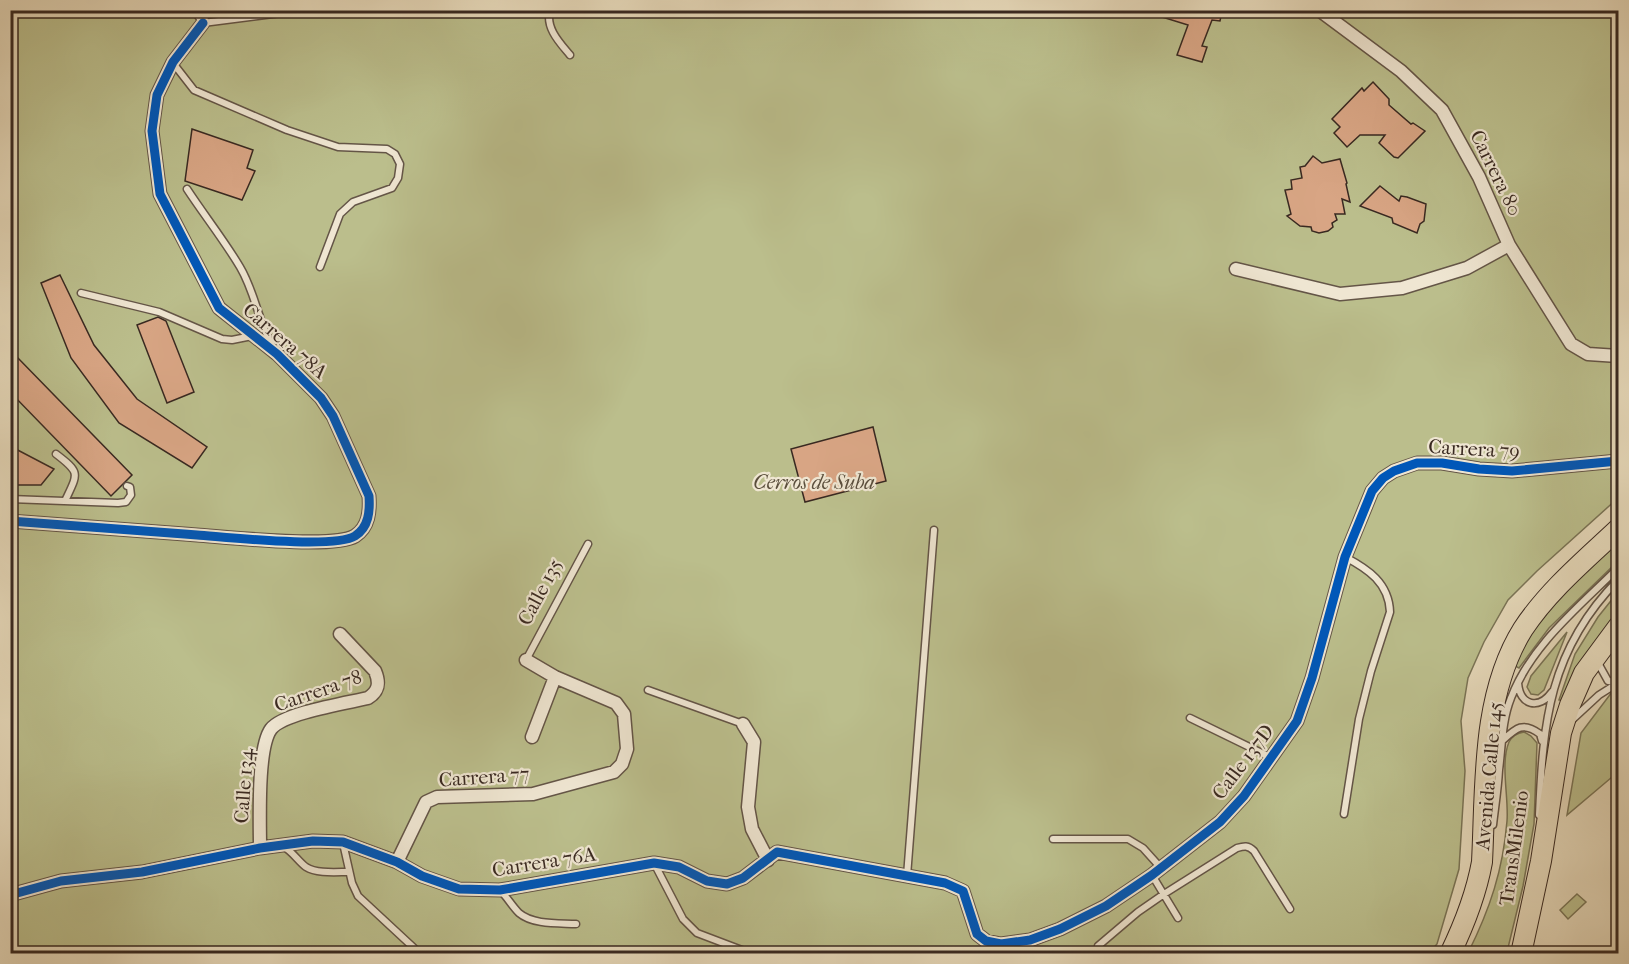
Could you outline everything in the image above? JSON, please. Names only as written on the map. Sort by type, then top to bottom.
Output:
[{"type":"main road","name":"Avenida Calle 145","points":[[1450,954],[1473,904],[1482,862],[1491,726],[1503,671],[1522,630],[1535,613],[1575,570],[1618,530]]},
{"type":"main road","points":[[1521,954],[1541,861],[1554,765],[1561,733],[1577,688],[1596,655],[1618,627]]},
{"type":"street","name":"Carrera 80","points":[[1319,10],[1401,71],[1442,110],[1479,177],[1509,245],[1571,344],[1588,354],[1618,356]]},
{"type":"street","name":"Carrera 78A","points":[[10,521],[279,541],[340,542],[355,537],[366,526],[370,510],[369,496],[333,416],[321,398],[277,354],[219,308],[160,194],[152,132],[158,95],[173,62],[203,23]]},
{"type":"street","points":[[1618,37],[1618,77]]},
{"type":"street","points":[[1236,269],[1340,294],[1402,288],[1467,268],[1509,245]]},
{"type":"street","name":"Carrera 79","points":[[1372,491],[1383,478],[1394,471],[1417,463],[1442,463],[1512,471],[1618,461]]},
{"type":"street","name":"Calle 137D","points":[[1001,944],[1030,940],[1060,929],[1106,906],[1157,872],[1220,822],[1244,796],[1296,721],[1304,701],[1345,557],[1372,491]]},
{"type":"street","name":"Carrera 78","points":[[272,728],[292,716],[368,698],[374,694],[378,687],[375,671],[340,634]]},
{"type":"street","points":[[526,660],[555,676],[532,737]]},
{"type":"street","name":"Carrera 77","points":[[397,862],[426,802],[437,797],[533,794],[614,772],[622,764],[627,749],[624,714],[616,703],[555,676]]},
{"type":"street","points":[[743,724],[754,742],[748,807],[752,829],[768,860]]},
{"type":"street","name":"Calle 134","points":[[260,848],[263,752],[272,728]]},
{"type":"street","name":"Carrera 76A","points":[[10,895],[61,881],[142,873],[260,848],[313,841],[342,842],[397,862],[422,876],[459,889],[500,890],[654,863],[679,867],[706,881],[727,884],[743,878],[777,852],[945,882],[963,891],[977,934],[986,941],[1001,944]]},
{"type":"lane","points":[[194,10],[203,23],[305,10]]},
{"type":"lane","points":[[550,10],[550,27],[557,40],[570,55]]},
{"type":"lane","points":[[173,62],[194,90],[287,130],[338,147],[387,149],[395,154],[400,164],[398,178],[392,188],[353,202],[340,214],[320,267]]},
{"type":"lane","points":[[187,189],[241,267],[252,290],[266,335],[277,354]]},
{"type":"lane","points":[[81,293],[159,312],[222,339],[232,340],[252,336]]},
{"type":"lane","points":[[56,454],[74,467],[76,473],[75,481],[65,501]]},
{"type":"lane","points":[[10,499],[126,502],[131,495],[130,487],[127,486]]},
{"type":"lane","points":[[907,877],[934,530]]},
{"type":"lane","name":"Calle 135","points":[[526,660],[588,543]]},
{"type":"lane","points":[[1344,814],[1361,710],[1390,612],[1390,602],[1383,587],[1367,568],[1345,557]]},
{"type":"lane","name":"TransMilenio","points":[[1492,828],[1502,741],[1510,700],[1518,682],[1532,659],[1556,629],[1618,568]]},
{"type":"lane","name":"TransMilenio","points":[[1539,819],[1542,745],[1553,690],[1571,643],[1587,618],[1618,580]]},
{"type":"lane","points":[[1596,655],[1600,668],[1608,681],[1618,683]]},
{"type":"lane","points":[[1518,682],[1523,700],[1535,704],[1542,702],[1553,690]]},
{"type":"lane","points":[[1561,733],[1587,704],[1618,683]]},
{"type":"lane","points":[[648,690],[743,724]]},
{"type":"lane","points":[[1190,718],[1272,758]]},
{"type":"lane","points":[[1502,741],[1515,729],[1523,726],[1540,734],[1542,745]]},
{"type":"lane","points":[[1053,839],[1128,839],[1143,848],[1178,918]]},
{"type":"lane","name":"TransMilenio","points":[[1484,892],[1491,839]]},
{"type":"lane","points":[[342,842],[352,883],[358,896],[414,948]]},
{"type":"lane","points":[[282,845],[293,853],[304,866],[311,869],[350,872]]},
{"type":"lane","points":[[1098,946],[1138,912],[1164,894],[1237,848],[1245,846],[1254,851],[1290,909]]},
{"type":"lane","points":[[654,863],[683,919],[697,933],[747,952]]},
{"type":"lane","points":[[500,890],[520,914],[529,918],[576,924]]},
{"type":"lane","points":[[1001,944],[1016,948],[1024,954]]},
{"type":"green space","name":"Cerros de Suba","points":[[11,11],[1618,11],[1618,498],[1508,600],[1484,642],[1468,678],[1461,721],[1465,771],[1459,869],[1437,944],[1429,953],[11,953]]},
{"type":"green space","points":[[1618,536],[1618,561],[1549,628],[1519,668],[1513,665],[1534,628],[1558,595]]},
{"type":"green space","points":[[1618,592],[1618,612],[1583,658],[1565,701],[1559,700],[1575,654],[1598,617]]},
{"type":"green space","points":[[1567,632],[1544,690],[1538,695],[1531,694],[1527,687],[1531,676]]},
{"type":"green space","points":[[1618,684],[1618,772],[1567,815],[1581,733]]},
{"type":"green space","points":[[1524,732],[1537,743],[1534,824],[1523,886],[1507,952],[1506,954],[1468,953],[1483,921],[1499,873],[1507,821],[1506,750],[1512,738]]},
{"type":"green space","points":[[1577,894],[1586,902],[1568,919],[1560,910]]},
{"type":"building","points":[[1149,10],[1217,10],[1222,12],[1220,21],[1212,20],[1202,46],[1207,47],[1202,62],[1177,55],[1188,25],[1149,13]]},
{"type":"building","points":[[1373,82],[1389,99],[1389,105],[1411,124],[1425,131],[1398,158],[1379,143],[1385,135],[1360,135],[1347,147],[1334,133],[1340,127],[1332,119],[1362,88],[1364,91]]},
{"type":"building","points":[[192,129],[253,150],[247,168],[255,171],[242,200],[185,181]]},
{"type":"building","points":[[1313,156],[1322,163],[1340,159],[1350,202],[1342,199],[1345,214],[1335,214],[1337,220],[1332,223],[1333,227],[1319,233],[1312,231],[1311,227],[1300,226],[1287,216],[1291,214],[1285,190],[1292,189],[1291,180],[1302,178],[1300,167],[1305,166]]},
{"type":"building","points":[[1380,186],[1399,201],[1401,196],[1426,204],[1424,221],[1420,224],[1417,233],[1393,223],[1392,218],[1360,206]]},
{"type":"building","points":[[60,275],[94,345],[137,399],[207,447],[192,468],[119,423],[71,358],[41,283]]},
{"type":"building","points":[[158,317],[166,321],[194,392],[167,403],[137,325]]},
{"type":"building","points":[[16,356],[132,475],[111,496],[10,392],[10,362]]},
{"type":"building","points":[[873,427],[886,481],[805,502],[791,449]]},
{"type":"building","points":[[10,446],[54,469],[41,485],[10,485]]},
{"type":"cycle path","points":[[10,521],[303,542],[343,540],[355,536],[366,523],[369,513],[369,496],[333,416],[321,398],[277,354],[219,308],[160,194],[152,131],[157,95],[173,62],[203,23]]},
{"type":"cycle path","points":[[10,895],[61,881],[142,872],[260,848],[313,841],[343,842],[397,862],[422,876],[459,889],[500,890],[654,863],[679,867],[707,881],[727,884],[743,878],[777,852],[945,883],[963,891],[977,934],[986,941],[1001,944],[1030,940],[1060,929],[1106,906],[1152,875],[1220,822],[1244,796],[1297,721],[1312,678],[1345,557],[1372,491],[1383,478],[1394,471],[1417,463],[1442,463],[1512,471],[1618,461]]}]
